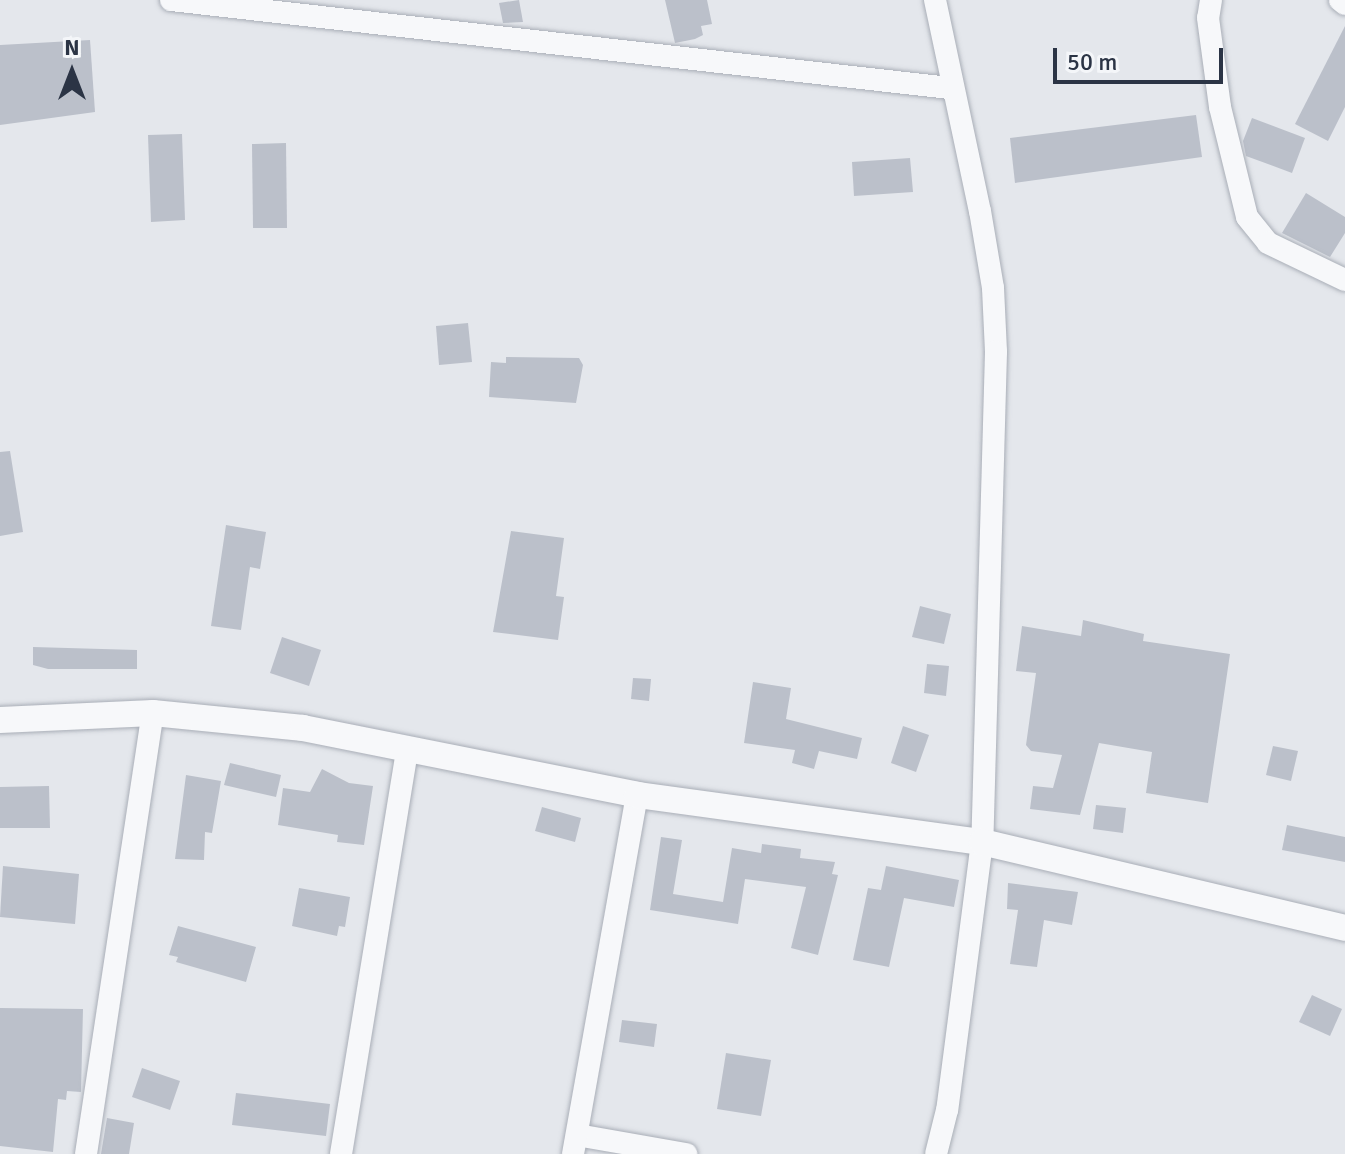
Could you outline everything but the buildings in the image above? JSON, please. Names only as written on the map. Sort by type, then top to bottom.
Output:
[{"type":"street","points":[[171,0],[950,88]]},
{"type":"street","points":[[935,0],[950,88],[980,211],[993,288],[996,352],[982,842],[947,1110],[936,1154]]},
{"type":"street","points":[[1211,0],[1208,18],[1220,107],[1247,217],[1268,243],[1345,280]]},
{"type":"street","points":[[1340,0],[1345,4]]},
{"type":"street","points":[[0,720],[153,713],[303,728],[637,795],[982,842],[1345,928]]},
{"type":"street","points":[[86,1154],[153,713]]},
{"type":"street","points":[[341,1154],[407,751]]},
{"type":"street","points":[[637,795],[575,1144],[686,1154]]}]
